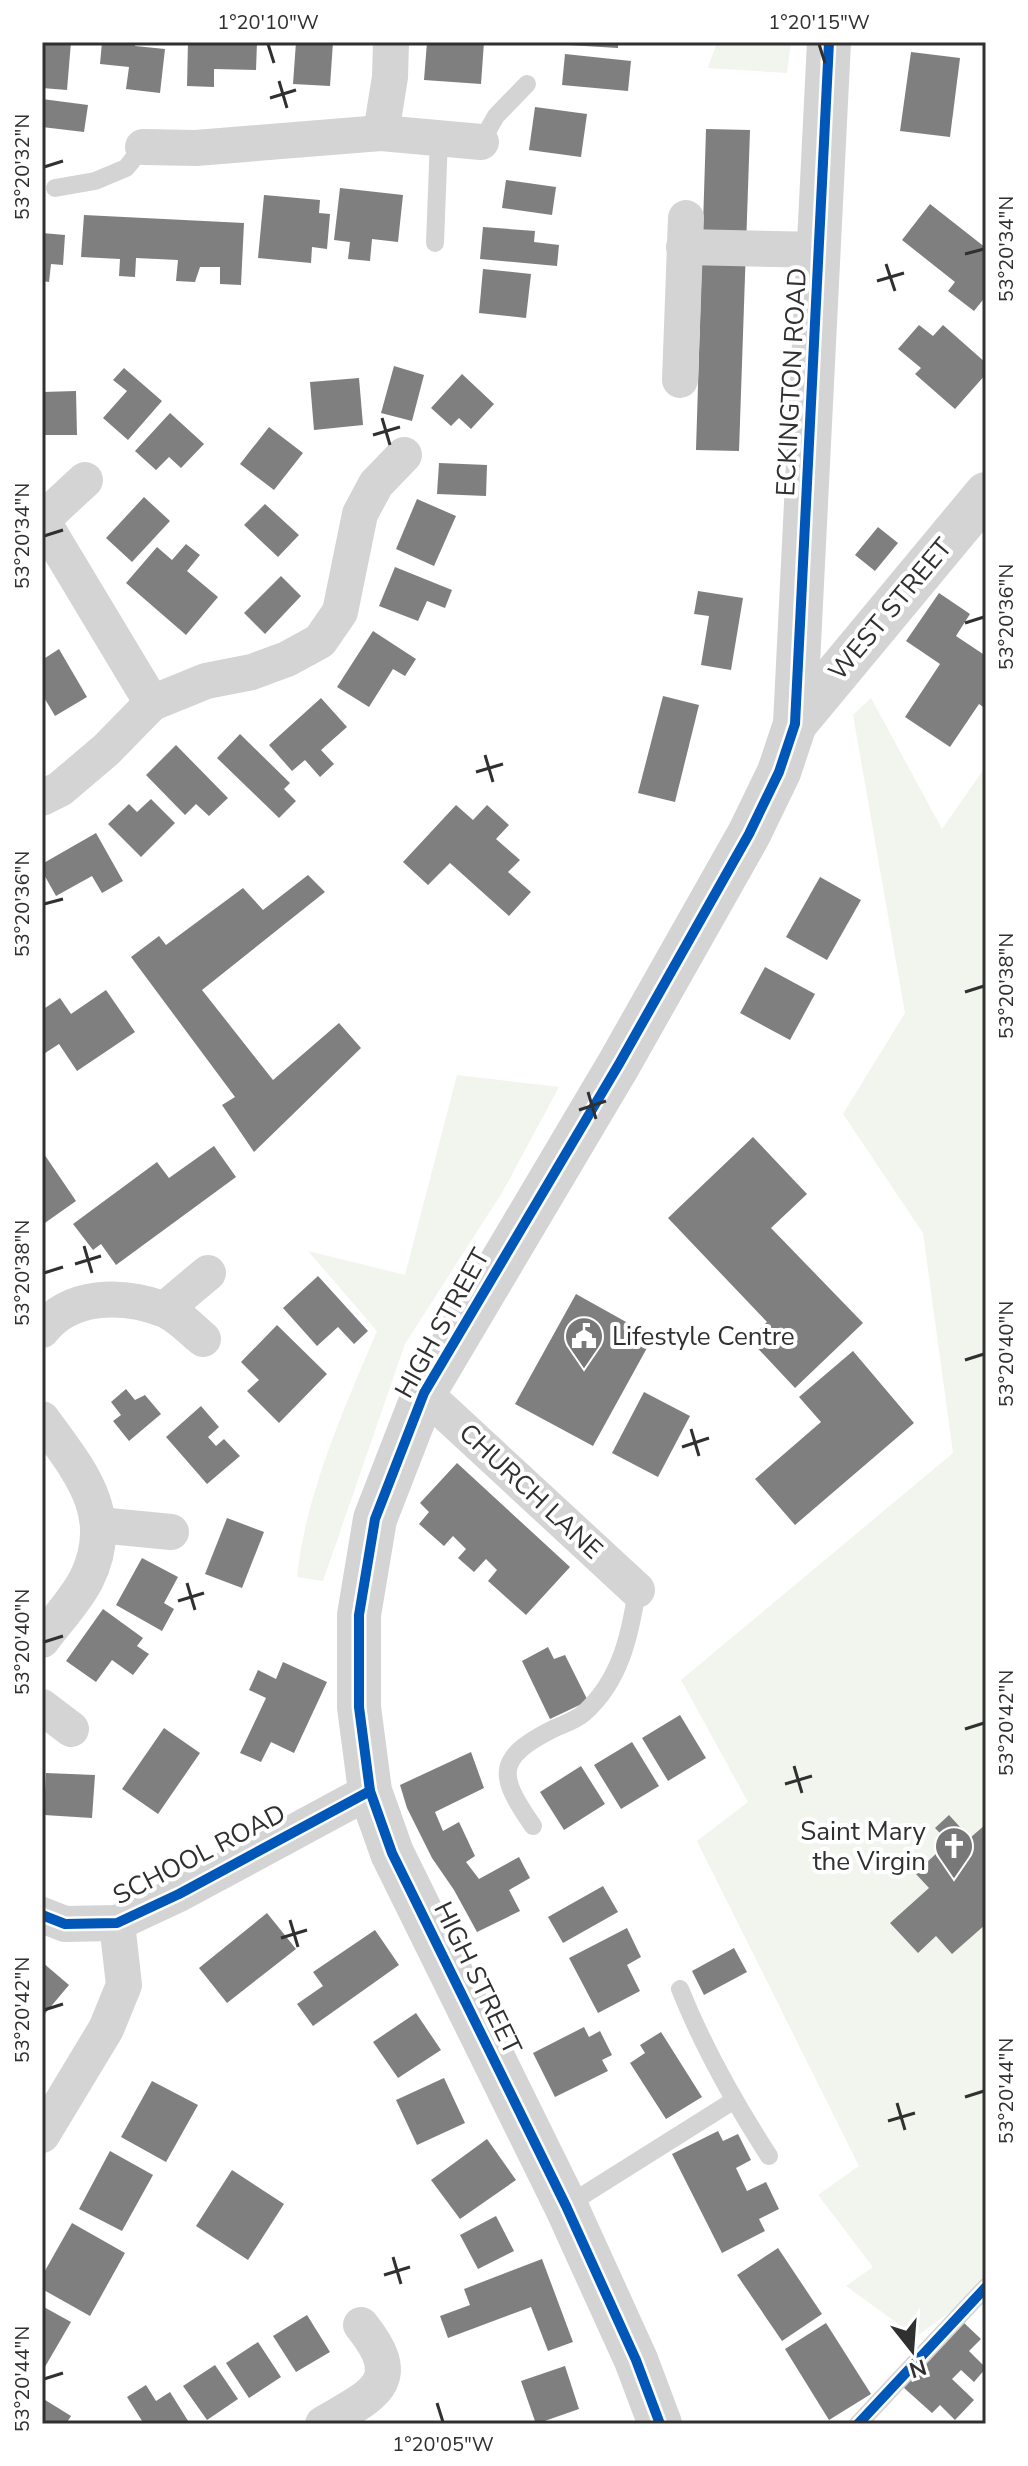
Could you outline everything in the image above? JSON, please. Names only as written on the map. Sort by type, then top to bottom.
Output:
[{"type":"street","points":[[381,133],[390,77],[391,42]]},
{"type":"street","name":"ECKINGTON ROAD","points":[[795,724],[829,42]]},
{"type":"street","points":[[143,147],[196,148],[381,133],[481,142]]},
{"type":"street","points":[[680,380],[685,233],[820,250]]},
{"type":"street","points":[[42,798],[60,789],[106,750],[152,703],[206,681],[252,672],[287,659],[320,641],[340,612],[360,514],[376,484],[404,455]]},
{"type":"street","points":[[85,480],[42,520],[152,703]]},
{"type":"street","name":"WEST STREET","points":[[795,724],[986,494]]},
{"type":"street","name":"HIGH STREET","points":[[660,2424],[636,2360],[566,2206],[392,1853],[370,1791],[359,1707],[359,1615],[375,1519],[424,1393],[619,1064],[749,834],[779,772],[795,724]]},
{"type":"street","points":[[165,1309],[208,1273]]},
{"type":"street","points":[[42,1330],[50,1320],[73,1305],[113,1298],[165,1309],[203,1339]]},
{"type":"street","name":"CHURCH LANE","points":[[424,1393],[637,1590]]},
{"type":"street","points":[[42,1419],[77,1467],[93,1498],[99,1525],[97,1553],[85,1582],[42,1640]]},
{"type":"street","points":[[99,1525],[171,1532]]},
{"type":"street","points":[[42,1707],[71,1729]]},
{"type":"street","name":"SCHOOL ROAD","points":[[42,1915],[65,1924],[117,1923],[179,1894],[370,1791]]},
{"type":"street","points":[[42,2135],[106,2029],[124,1985],[117,1923]]},
{"type":"street","points":[[323,2424],[374,2394],[384,2371],[381,2353],[361,2325]]},
{"type":"lane","points":[[481,142],[496,116],[527,84]]},
{"type":"lane","points":[[435,243],[439,138]]},
{"type":"lane","points":[[55,188],[95,181],[126,168],[143,147]]},
{"type":"lane","points":[[533,1826],[519,1807],[512,1790],[507,1772],[510,1758],[520,1747],[582,1715],[602,1693],[618,1667],[631,1631],[637,1590]]},
{"type":"lane","points":[[680,1989],[698,2035],[733,2101],[769,2156]]},
{"type":"lane","points":[[566,2206],[733,2101]]},
{"type":"lane","points":[[858,2424],[986,2287]]},
{"type":"shaded area","points":[[717,42],[791,42],[787,73],[708,68]]},
{"type":"shaded area","points":[[871,698],[942,829],[986,766],[986,2278],[972,2296],[916,2337],[846,2286],[873,2267],[818,2195],[859,2166],[697,1841],[748,1802],[681,1680],[953,1453],[923,1233],[843,1114],[905,1013],[853,715]]},
{"type":"shaded area","points":[[457,1075],[559,1087],[503,1191],[405,1344],[323,1581],[297,1577],[301,1546],[317,1483],[377,1331],[308,1251],[405,1275]]},
{"type":"building","points":[[42,42],[71,42],[67,90],[42,88]]},
{"type":"building","points":[[102,42],[135,42],[135,46],[165,49],[160,93],[126,89],[129,67],[100,64]]},
{"type":"building","points":[[188,42],[257,42],[256,70],[214,69],[214,87],[187,86]]},
{"type":"building","points":[[296,42],[333,42],[330,86],[293,84]]},
{"type":"building","points":[[427,42],[484,42],[481,84],[424,80]]},
{"type":"building","points":[[568,42],[618,42],[618,48],[568,45]]},
{"type":"building","points":[[911,52],[960,58],[950,137],[900,131]]},
{"type":"building","points":[[565,54],[631,61],[628,91],[562,85]]},
{"type":"building","points":[[42,99],[88,105],[84,132],[42,127]]},
{"type":"building","points":[[535,107],[587,114],[581,157],[529,150]]},
{"type":"building","points":[[706,129],[750,130],[739,451],[696,450]]},
{"type":"building","points":[[506,180],[556,187],[552,215],[502,208]]},
{"type":"building","points":[[340,188],[403,195],[398,242],[372,239],[370,261],[348,259],[350,242],[334,240]]},
{"type":"building","points":[[264,195],[320,200],[319,213],[330,214],[327,249],[312,247],[311,263],[258,258]]},
{"type":"building","points":[[930,204],[986,248],[986,296],[974,311],[948,291],[955,282],[902,240]]},
{"type":"building","points":[[84,215],[244,223],[241,285],[220,284],[220,267],[200,267],[195,282],[176,281],[178,260],[136,258],[135,277],[119,276],[120,259],[81,257]]},
{"type":"building","points":[[483,227],[535,231],[534,242],[559,245],[557,266],[480,259]]},
{"type":"building","points":[[42,233],[65,235],[63,265],[51,264],[49,282],[42,281]]},
{"type":"building","points":[[483,269],[531,274],[526,318],[479,313]]},
{"type":"building","points":[[919,325],[933,336],[943,325],[986,363],[986,374],[955,409],[915,374],[921,368],[898,349]]},
{"type":"building","points":[[394,366],[424,375],[412,421],[381,413]]},
{"type":"building","points":[[124,368],[162,401],[128,440],[103,418],[127,391],[113,380]]},
{"type":"building","points":[[462,374],[494,404],[471,429],[459,418],[451,426],[431,408]]},
{"type":"building","points":[[359,378],[363,425],[314,430],[310,382]]},
{"type":"building","points":[[76,391],[77,435],[42,435],[42,392]]},
{"type":"building","points":[[170,413],[204,444],[181,468],[169,457],[156,470],[135,451]]},
{"type":"building","points":[[269,427],[303,453],[274,490],[240,464]]},
{"type":"building","points":[[439,463],[487,465],[486,496],[437,494]]},
{"type":"building","points":[[144,497],[170,521],[132,562],[106,538]]},
{"type":"building","points":[[417,499],[456,516],[434,566],[396,549]]},
{"type":"building","points":[[265,504],[299,535],[278,557],[244,525]]},
{"type":"building","points":[[878,527],[898,543],[875,571],[855,555]]},
{"type":"building","points":[[186,544],[200,555],[187,571],[218,597],[186,635],[126,583],[157,547],[172,560]]},
{"type":"building","points":[[395,567],[452,590],[445,608],[427,601],[418,621],[379,606]]},
{"type":"building","points":[[281,576],[301,596],[265,634],[244,613]]},
{"type":"building","points":[[698,591],[743,598],[731,670],[701,665],[709,616],[694,614]]},
{"type":"building","points":[[939,593],[970,614],[956,636],[986,656],[986,709],[979,704],[950,747],[905,717],[940,664],[906,641]]},
{"type":"building","points":[[373,631],[416,659],[405,676],[393,669],[369,707],[337,687]]},
{"type":"building","points":[[59,649],[87,697],[55,716],[42,694],[42,660]]},
{"type":"building","points":[[663,696],[699,705],[675,802],[638,793]]},
{"type":"building","points":[[321,698],[347,727],[321,750],[334,764],[320,777],[305,760],[292,771],[269,745]]},
{"type":"building","points":[[240,734],[290,783],[284,789],[296,801],[279,818],[217,758]]},
{"type":"building","points":[[176,745],[228,798],[209,816],[196,804],[185,815],[146,775]]},
{"type":"building","points":[[151,799],[175,823],[141,857],[108,824],[129,804],[137,812]]},
{"type":"building","points":[[456,805],[473,820],[487,805],[509,825],[496,839],[520,860],[508,872],[531,892],[509,916],[450,863],[428,885],[403,862]]},
{"type":"building","points":[[96,833],[123,881],[102,893],[92,876],[56,896],[42,871],[42,864]]},
{"type":"building","points":[[308,875],[325,892],[202,990],[273,1080],[339,1023],[361,1048],[254,1152],[222,1105],[235,1097],[131,957],[159,936],[166,945],[243,888],[263,910]]},
{"type":"building","points":[[820,877],[861,900],[827,960],[786,937]]},
{"type":"building","points":[[765,967],[815,994],[790,1040],[740,1013]]},
{"type":"building","points":[[106,990],[135,1032],[77,1071],[59,1044],[42,1055],[42,1010],[60,998],[71,1014]]},
{"type":"building","points":[[753,1137],[807,1194],[771,1228],[863,1323],[795,1388],[749,1339],[767,1322],[668,1218]]},
{"type":"building","points":[[214,1146],[236,1177],[116,1265],[101,1244],[93,1250],[73,1224],[157,1162],[169,1178]]},
{"type":"building","points":[[42,1151],[76,1201],[42,1225]]},
{"type":"building","points":[[318,1276],[368,1331],[354,1344],[338,1327],[317,1346],[283,1308]]},
{"type":"building","name":"Lifestyle Centre","points":[[576,1294],[653,1337],[593,1446],[515,1404]]},
{"type":"building","points":[[277,1325],[327,1374],[279,1423],[247,1391],[259,1380],[241,1362]]},
{"type":"building","points":[[853,1351],[914,1423],[795,1525],[755,1479],[821,1422],[799,1397]]},
{"type":"building","points":[[126,1389],[135,1400],[145,1395],[161,1414],[129,1441],[113,1421],[121,1415],[111,1402]]},
{"type":"building","points":[[644,1392],[690,1416],[658,1477],[612,1453]]},
{"type":"building","points":[[201,1406],[219,1427],[208,1437],[216,1446],[224,1439],[240,1456],[207,1484],[166,1437]]},
{"type":"building","points":[[457,1463],[570,1567],[526,1615],[488,1581],[497,1570],[486,1559],[474,1572],[458,1558],[466,1549],[453,1536],[444,1546],[419,1524],[429,1512],[420,1503]]},
{"type":"building","points":[[227,1518],[264,1532],[242,1588],[205,1574]]},
{"type":"building","points":[[142,1558],[178,1577],[164,1603],[174,1609],[162,1631],[116,1605]]},
{"type":"building","points":[[103,1609],[143,1638],[137,1646],[149,1654],[133,1675],[112,1660],[96,1682],[66,1661]]},
{"type":"building","points":[[548,1647],[554,1659],[565,1655],[588,1701],[550,1719],[522,1661]]},
{"type":"building","points":[[283,1662],[327,1682],[294,1753],[271,1742],[261,1762],[240,1753],[266,1698],[249,1690],[258,1670],[276,1679]]},
{"type":"building","points":[[680,1715],[706,1758],[668,1781],[642,1738]]},
{"type":"building","points":[[164,1728],[200,1753],[158,1814],[122,1789]]},
{"type":"building","points":[[632,1742],[659,1786],[621,1809],[594,1765]]},
{"type":"building","points":[[471,1752],[484,1788],[435,1812],[443,1831],[459,1822],[475,1856],[466,1862],[479,1879],[519,1857],[530,1878],[509,1890],[520,1911],[477,1932],[432,1858],[407,1808],[400,1785]]},
{"type":"building","points":[[581,1766],[605,1804],[564,1830],[540,1792]]},
{"type":"building","points":[[46,1773],[95,1775],[92,1818],[44,1815]]},
{"type":"building","name":"Saint Mary the Virgin","points":[[949,1815],[970,1838],[986,1824],[986,1924],[952,1954],[936,1936],[918,1953],[890,1923],[929,1888],[915,1873],[949,1842],[935,1828]]},
{"type":"building","points":[[603,1886],[618,1912],[563,1943],[548,1917]]},
{"type":"building","points":[[267,1913],[296,1949],[227,2003],[199,1968]]},
{"type":"building","points":[[627,1928],[641,1957],[627,1965],[640,1991],[598,2013],[569,1958]]},
{"type":"building","points":[[375,1930],[399,1965],[313,2026],[297,2004],[323,1986],[313,1972]]},
{"type":"building","points":[[734,1948],[747,1972],[704,1995],[692,1971]]},
{"type":"building","points":[[42,1962],[69,1985],[42,2017]]},
{"type":"building","points":[[416,2013],[441,2050],[398,2078],[373,2042]]},
{"type":"building","points":[[584,2027],[589,2037],[600,2031],[612,2055],[602,2060],[608,2071],[555,2097],[533,2053]]},
{"type":"building","points":[[661,2032],[702,2097],[666,2119],[630,2063],[645,2053],[640,2045]]},
{"type":"building","points":[[444,2078],[465,2123],[417,2145],[396,2100]]},
{"type":"building","points":[[152,2081],[198,2105],[166,2162],[121,2137]]},
{"type":"building","points":[[718,2131],[723,2141],[738,2134],[751,2160],[736,2168],[747,2191],[766,2182],[779,2209],[759,2219],[765,2231],[722,2253],[672,2154]]},
{"type":"building","points":[[487,2139],[516,2180],[460,2219],[431,2180]]},
{"type":"building","points":[[110,2151],[153,2175],[122,2231],[79,2209]]},
{"type":"building","points":[[232,2170],[284,2204],[248,2260],[196,2226]]},
{"type":"building","points":[[496,2216],[514,2251],[478,2269],[460,2235]]},
{"type":"building","points":[[72,2223],[125,2253],[90,2316],[42,2289],[42,2276]]},
{"type":"building","points":[[778,2248],[822,2314],[782,2341],[737,2275]]},
{"type":"building","points":[[542,2259],[573,2342],[548,2351],[531,2307],[448,2338],[440,2316],[470,2305],[464,2289]]},
{"type":"building","points":[[42,2306],[71,2322],[42,2372]]},
{"type":"building","points":[[307,2315],[330,2352],[296,2372],[273,2336]]},
{"type":"building","points":[[963,2322],[981,2339],[969,2351],[986,2368],[974,2382],[961,2370],[952,2379],[974,2400],[955,2420],[940,2405],[932,2413],[903,2387]]},
{"type":"building","points":[[826,2323],[871,2394],[829,2420],[785,2349]]},
{"type":"building","points":[[258,2342],[281,2377],[249,2398],[226,2363]]},
{"type":"building","points":[[215,2365],[238,2399],[207,2420],[183,2386]]},
{"type":"building","points":[[565,2366],[579,2409],[536,2424],[521,2381]]},
{"type":"building","points":[[146,2385],[156,2401],[170,2392],[190,2424],[144,2424],[127,2397]]},
{"type":"building","points":[[42,2398],[71,2416],[66,2424],[42,2424]]},
{"type":"cycle path","points":[[660,2424],[636,2360],[566,2206],[392,1853],[370,1791],[359,1707],[359,1615],[375,1519],[424,1393],[619,1064],[749,834],[779,772],[795,724],[829,42]]},
{"type":"cycle path","points":[[42,1915],[65,1924],[117,1923],[179,1894],[370,1791]]},
{"type":"cycle path","points":[[858,2424],[986,2287]]},
{"type":"place","name":"Lifestyle Centre","points":[[584,1370]]},
{"type":"place","name":"Saint Mary the Virgin","points":[[954,1880]]}]
